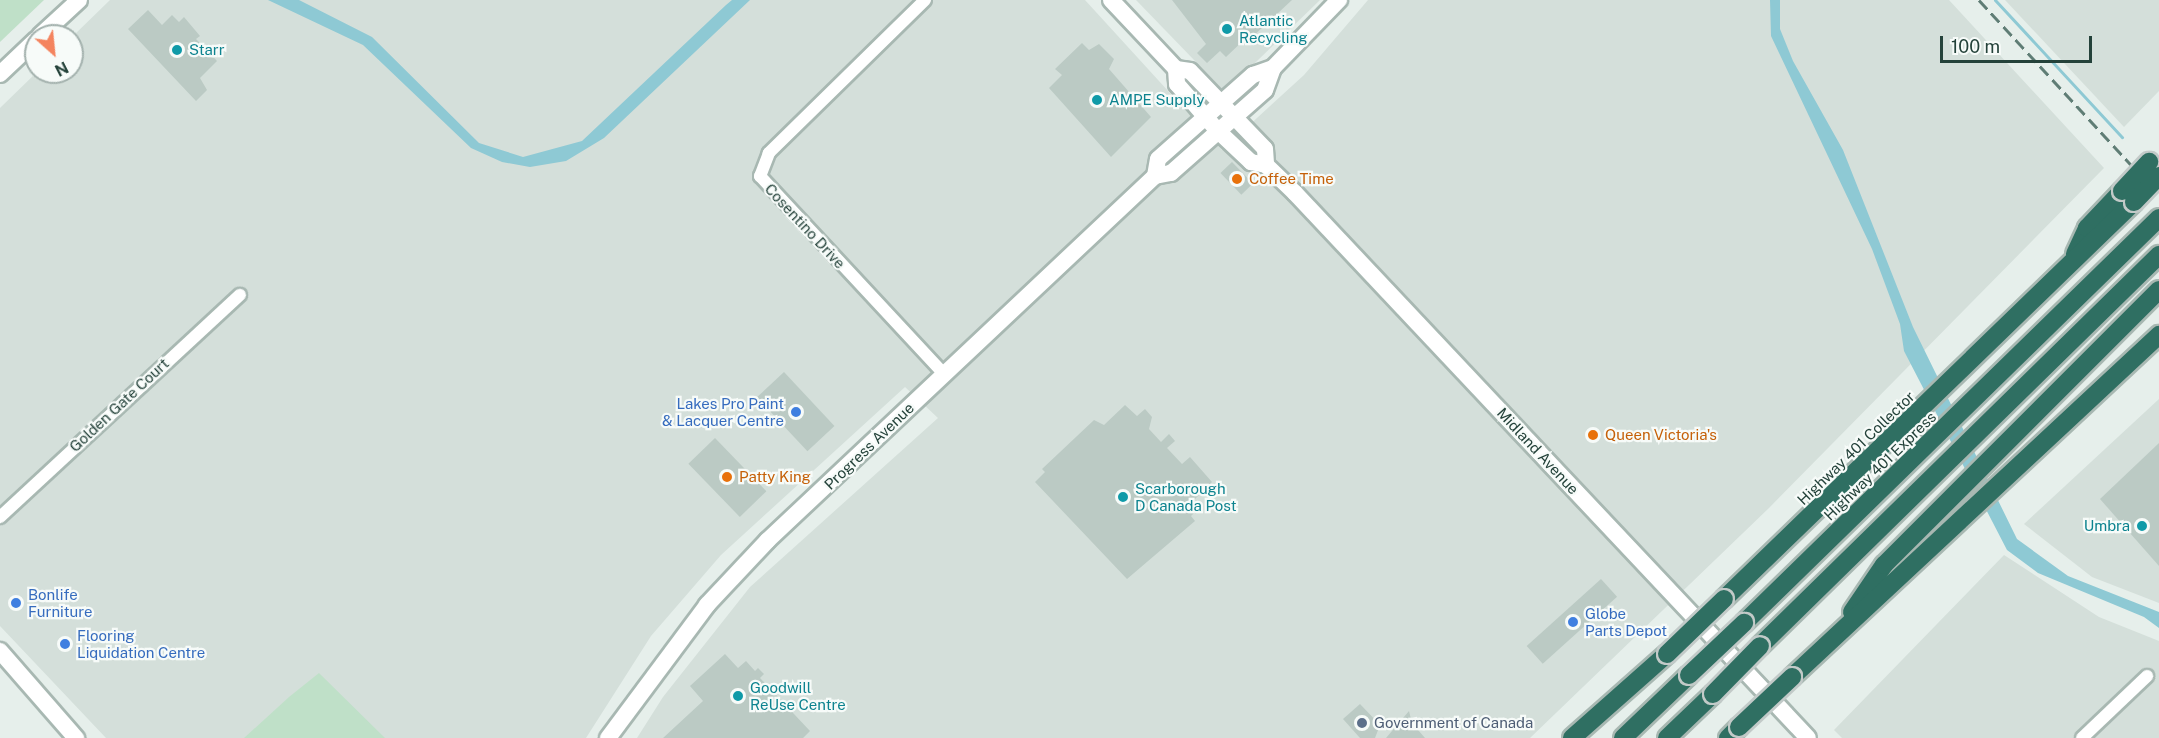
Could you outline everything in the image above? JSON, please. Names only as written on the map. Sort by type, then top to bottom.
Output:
[{"type":"highway","name":"Highway 401 Collector","points":[[1572,738],[1667,654],[2070,265],[2156,163]]},
{"type":"highway","name":"Highway 401 Express","points":[[1623,738],[2157,220]]},
{"type":"highway","points":[[1667,738],[2159,255]]},
{"type":"highway","points":[[1836,636],[1884,565],[2159,290]]},
{"type":"highway","points":[[1733,732],[2155,340]]},
{"type":"highway","points":[[1587,738],[1600,714]]},
{"type":"main road","points":[[53,24],[79,0]]},
{"type":"main road","name":"Midland Avenue","points":[[1111,0],[1176,69],[1190,71],[1265,149],[1266,165]]},
{"type":"main road","name":"Progress Avenue","points":[[608,738],[707,605],[767,541],[1155,176],[1171,173],[1264,90],[1273,68],[1340,0]]},
{"type":"main road","points":[[0,74],[24,51]]},
{"type":"main road","name":"Progress Avenue","points":[[1155,176],[1158,159],[1220,102],[1253,75],[1273,68]]},
{"type":"main road","name":"Midland Avenue","points":[[1176,69],[1177,84],[1217,130],[1251,162],[1266,165],[1809,738]]},
{"type":"main road","points":[[0,651],[76,738]]},
{"type":"street","name":"Cosentino Drive","points":[[926,0],[769,153],[760,176],[944,374]]},
{"type":"street","name":"Golden Gate Court","points":[[0,517],[240,295]]},
{"type":"street","points":[[2082,738],[2147,676]]},
{"type":"shaded area","points":[[110,0],[1085,0],[1222,150],[1304,75],[1368,0],[1949,0],[2104,168],[1769,508],[1530,738],[637,738],[663,697],[750,587],[938,418],[905,387],[721,555],[651,636],[586,738],[106,738],[0,626],[0,108],[25,84],[84,84],[84,25]]},
{"type":"shaded area","name":"Atlantic Recycling","points":[[1136,0],[1320,0],[1225,92]]},
{"type":"shaded area","points":[[2005,0],[2159,0],[2159,91],[2124,127]]},
{"type":"shaded area","points":[[2159,399],[2159,603],[2092,577],[2024,524]]},
{"type":"shaded area","points":[[2004,555],[2099,617],[2159,641],[2159,738],[1842,738],[1834,730]]},
{"type":"green space","points":[[0,0],[44,0],[0,42]]},
{"type":"green space","points":[[319,673],[385,738],[244,738],[289,697]]},
{"type":"water","points":[[268,0],[299,0],[372,37],[479,143],[523,157],[582,141],[726,5],[732,0],[750,0],[604,138],[566,161],[530,167],[502,162],[471,148],[363,45]]},
{"type":"water","points":[[1770,0],[1780,0],[1780,29],[1793,61],[1843,150],[1913,327],[2017,539],[2068,576],[2159,612],[2159,628],[2144,617],[2038,573],[2007,550],[1904,351],[1900,324],[1872,249],[1771,36]]},
{"type":"building","name":"Atlantic Recycling","points":[[1172,0],[1292,0],[1249,40],[1247,37],[1226,57],[1220,51],[1207,63],[1197,53],[1206,44]]},
{"type":"building","name":"Starr","points":[[148,10],[162,25],[172,15],[179,22],[184,17],[200,36],[196,39],[217,61],[200,78],[207,90],[196,101],[128,29]]},
{"type":"building","name":"AMPE Supply","points":[[1082,43],[1089,50],[1099,44],[1114,59],[1109,69],[1151,117],[1111,157],[1049,88],[1062,75],[1055,69]]},
{"type":"building","name":"Coffee Time","points":[[1232,162],[1253,184],[1241,195],[1220,173]]},
{"type":"building","name":"Lakes Pro Paint & Lacquer Centre","points":[[784,372],[834,426],[807,451],[757,397]]},
{"type":"building","name":"Scarborough D Canada Post","points":[[1125,405],[1137,416],[1145,409],[1152,417],[1149,429],[1161,442],[1169,434],[1175,441],[1167,448],[1182,464],[1190,457],[1212,482],[1190,504],[1196,511],[1191,516],[1195,521],[1127,579],[1035,482],[1045,472],[1042,469],[1094,420],[1104,425]]},
{"type":"building","name":"Patty King","points":[[715,438],[766,491],[740,517],[688,464]]},
{"type":"building","name":"Umbra","points":[[2159,443],[2159,566],[2100,499]]},
{"type":"building","name":"Globe Parts Depot","points":[[1601,579],[1617,597],[1543,664],[1527,646]]},
{"type":"building","name":"Goodwill ReUse Centre","points":[[725,654],[738,668],[746,661],[755,671],[758,668],[764,674],[760,678],[810,731],[803,738],[663,738],[703,701],[690,686]]},
{"type":"building","name":"Government of Canada","points":[[1360,704],[1380,725],[1375,738],[1360,738],[1343,719]]},
{"type":"building","name":"Government of Canada","points":[[1409,711],[1412,723],[1425,738],[1386,738]]},
{"type":"waterway","points":[[1995,0],[2122,137]]},
{"type":"railway","points":[[1979,0],[2135,169]]},
{"type":"place","name":"Atlantic Recycling","points":[[1227,29]]},
{"type":"place","name":"Starr","points":[[177,50]]},
{"type":"place","name":"AMPE Supply","points":[[1097,100]]},
{"type":"place","name":"Coffee Time","points":[[1237,179]]},
{"type":"place","name":"Lakes Pro Paint & Lacquer Centre","points":[[796,412]]},
{"type":"place","name":"Queen Victoria's","points":[[1593,435]]},
{"type":"place","name":"Patty King","points":[[727,477]]},
{"type":"place","name":"Scarborough D Canada Post","points":[[1123,497]]},
{"type":"place","name":"Umbra","points":[[2142,526]]},
{"type":"place","name":"Bonlife Furniture","points":[[16,603]]},
{"type":"place","name":"Globe Parts Depot","points":[[1573,622]]},
{"type":"place","name":"Flooring Liquidation Centre","points":[[65,644]]},
{"type":"place","name":"Goodwill ReUse Centre","points":[[738,696]]},
{"type":"place","name":"Government of Canada","points":[[1362,723]]}]
